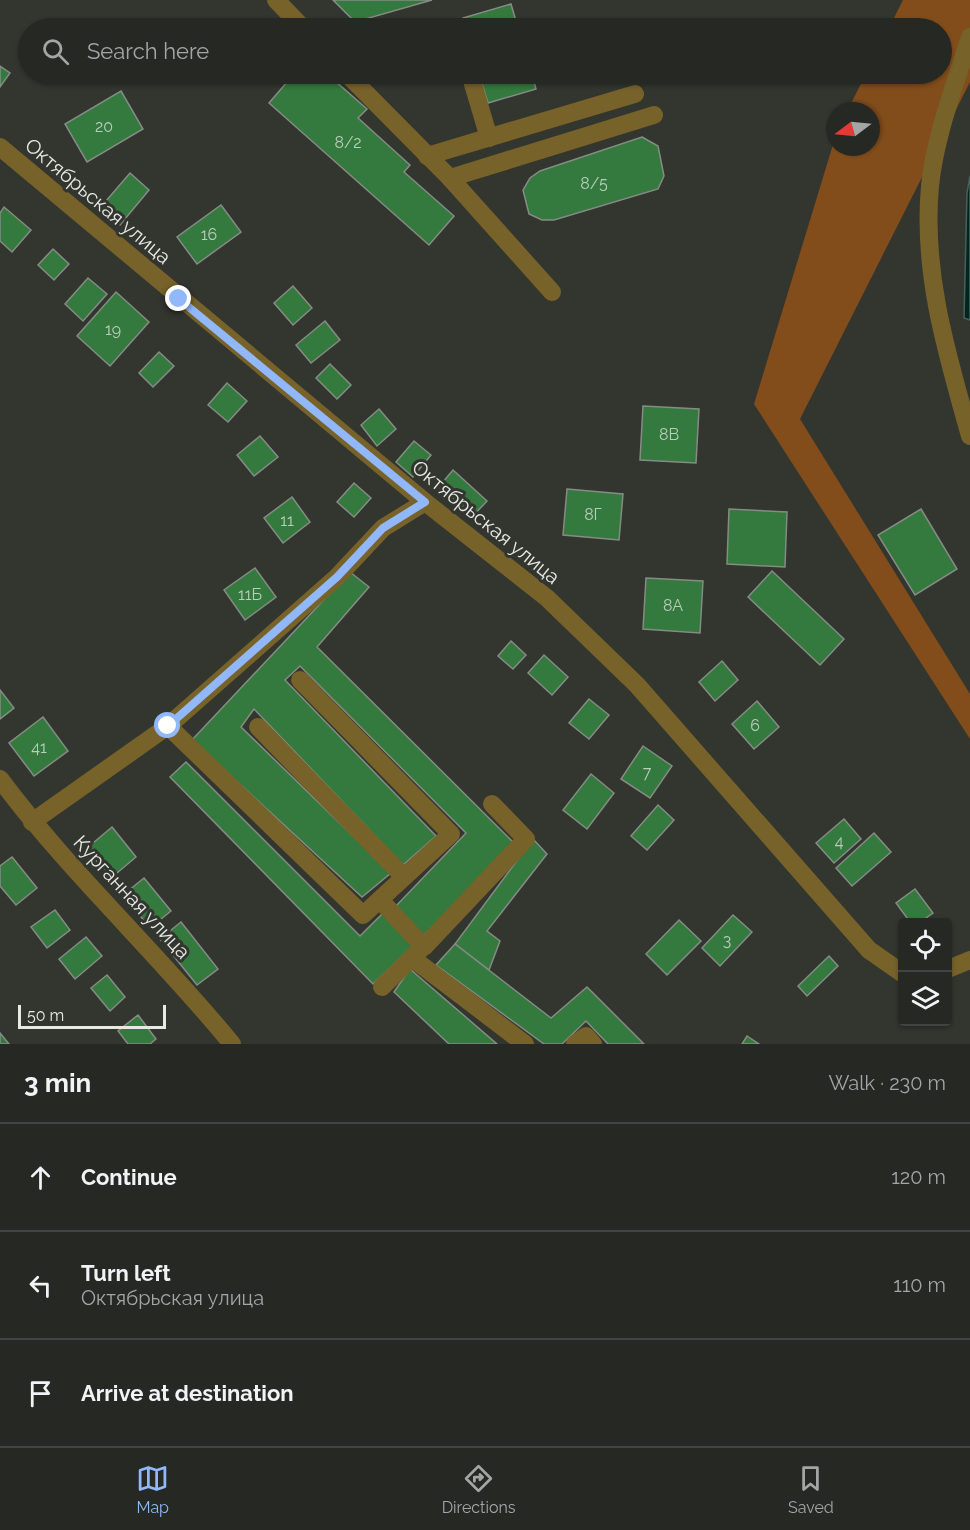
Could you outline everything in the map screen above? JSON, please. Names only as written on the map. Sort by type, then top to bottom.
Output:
[{"type":"street","points":[[276,0],[293,18]]},
{"type":"street","points":[[970,37],[945,119],[930,184],[928,237],[938,322],[970,436]]},
{"type":"street","points":[[357,84],[450,178],[552,292]]},
{"type":"street","points":[[473,84],[489,138]]},
{"type":"street","points":[[427,156],[635,94]]},
{"type":"street","points":[[450,178],[654,115]]},
{"type":"street","name":"Октябрьская улица","points":[[0,147],[425,502],[547,598],[638,685],[869,950],[900,972]]},
{"type":"street","points":[[32,822],[168,726],[337,577],[383,528],[425,502]]},
{"type":"street","points":[[168,726],[363,915],[452,834],[300,680]]},
{"type":"street","points":[[258,727],[404,878]]},
{"type":"street","name":"Курганная улица","points":[[0,779],[32,822],[197,1001],[232,1044]]},
{"type":"street","points":[[382,987],[526,839],[492,804]]},
{"type":"street","points":[[380,900],[418,952],[525,1044]]},
{"type":"street","points":[[952,967],[970,960]]},
{"type":"street","points":[[575,1044],[586,1036],[593,1044]]},
{"type":"shaded area","points":[[903,0],[970,0],[970,82],[800,419],[970,694],[970,739],[754,404],[830,156],[880,156],[880,102],[852,102],[861,84],[952,84],[952,18],[894,18]]},
{"type":"water","points":[[970,176],[970,320],[964,318],[967,193]]},
{"type":"building","points":[[333,0],[432,0],[369,18],[351,18]]},
{"type":"building","points":[[511,4],[515,18],[463,18]]},
{"type":"building","points":[[0,66],[10,73],[0,87]]},
{"type":"building","points":[[285,84],[338,84],[367,109],[358,118],[410,165],[404,172],[454,216],[429,245],[269,103]]},
{"type":"building","points":[[482,84],[535,84],[536,89],[488,103]]},
{"type":"building","points":[[121,91],[143,129],[87,162],[65,124]]},
{"type":"building","points":[[642,137],[658,146],[664,176],[658,189],[554,220],[542,220],[529,214],[523,190],[530,178],[540,171]]},
{"type":"building","points":[[130,173],[149,190],[120,225],[100,208]]},
{"type":"building","points":[[221,205],[241,232],[197,264],[177,237]]},
{"type":"building","points":[[4,207],[31,230],[12,252],[0,241],[0,213]]},
{"type":"building","points":[[53,249],[69,264],[54,280],[38,265]]},
{"type":"building","points":[[88,278],[107,294],[83,321],[65,304]]},
{"type":"building","points":[[293,286],[312,308],[293,325],[274,303]]},
{"type":"building","points":[[116,292],[149,322],[110,366],[77,336]]},
{"type":"building","points":[[325,321],[340,340],[311,363],[296,345]]},
{"type":"building","points":[[159,352],[174,366],[153,387],[139,373]]},
{"type":"building","points":[[330,364],[351,385],[337,399],[316,378]]},
{"type":"building","points":[[227,383],[247,401],[228,422],[208,405]]},
{"type":"building","points":[[643,406],[699,409],[696,463],[640,460]]},
{"type":"building","points":[[379,409],[396,429],[377,446],[361,425]]},
{"type":"building","points":[[260,436],[278,457],[254,476],[237,455]]},
{"type":"building","points":[[414,441],[431,455],[413,477],[396,462]]},
{"type":"building","points":[[453,470],[487,501],[470,519],[437,489]]},
{"type":"building","points":[[354,483],[371,498],[354,517],[337,502]]},
{"type":"building","points":[[567,489],[623,494],[619,540],[563,535]]},
{"type":"building","points":[[292,497],[310,522],[283,543],[264,518]]},
{"type":"building","points":[[729,509],[787,512],[785,567],[727,564]]},
{"type":"building","points":[[921,509],[957,569],[915,595],[878,535]]},
{"type":"building","points":[[255,568],[276,597],[245,620],[224,590]]},
{"type":"building","points":[[772,571],[844,639],[820,665],[748,597]]},
{"type":"building","points":[[350,572],[369,587],[317,647],[515,844],[422,937],[395,907],[466,833],[300,666],[285,680],[436,836],[403,865],[254,709],[241,727],[391,873],[362,897],[192,740]]},
{"type":"building","points":[[646,578],[703,581],[700,633],[643,629]]},
{"type":"building","points":[[511,641],[526,655],[513,669],[498,656]]},
{"type":"building","points":[[544,655],[568,677],[552,695],[528,673]]},
{"type":"building","points":[[722,661],[738,680],[715,701],[699,682]]},
{"type":"building","points":[[0,690],[14,708],[0,719]]},
{"type":"building","points":[[589,699],[609,715],[589,739],[569,723]]},
{"type":"building","points":[[757,701],[779,727],[754,749],[732,724]]},
{"type":"building","points":[[43,717],[68,751],[34,776],[9,743]]},
{"type":"building","points":[[643,746],[672,766],[650,798],[621,779]]},
{"type":"building","points":[[186,762],[360,936],[385,911],[415,944],[373,984],[170,777]]},
{"type":"building","points":[[591,774],[614,793],[587,829],[563,810]]},
{"type":"building","points":[[658,805],[674,820],[647,850],[631,836]]},
{"type":"building","points":[[844,819],[861,839],[834,863],[816,843]]},
{"type":"building","points":[[112,827],[136,857],[111,878],[86,849]]},
{"type":"building","points":[[874,833],[891,852],[852,886],[836,868]]},
{"type":"building","points":[[533,839],[547,854],[487,931],[500,941],[489,970],[455,944]]},
{"type":"building","points":[[12,857],[37,888],[16,905],[0,886],[0,866]]},
{"type":"building","points":[[144,878],[171,911],[150,928],[123,895]]},
{"type":"building","points":[[915,889],[933,913],[926,918],[907,918],[896,903]]},
{"type":"building","points":[[55,910],[70,930],[47,948],[31,927]]},
{"type":"building","points":[[733,915],[752,932],[720,966],[702,948]]},
{"type":"building","points":[[679,920],[701,941],[667,975],[646,954]]},
{"type":"building","points":[[181,922],[218,969],[197,985],[160,939]]},
{"type":"building","points":[[86,937],[102,956],[75,979],[59,959]]},
{"type":"building","points":[[455,944],[551,1018],[587,987],[644,1044],[608,1044],[586,1021],[562,1044],[544,1044],[436,965]]},
{"type":"building","points":[[829,956],[838,966],[807,996],[798,986]]},
{"type":"building","points":[[410,969],[497,1044],[449,1044],[394,992]]},
{"type":"building","points":[[107,975],[125,997],[110,1011],[91,988]]},
{"type":"building","points":[[138,1015],[156,1039],[150,1044],[128,1044],[118,1031]]},
{"type":"building","points":[[0,1033],[9,1044],[0,1044]]},
{"type":"building","points":[[747,1036],[759,1044],[742,1044]]},
{"type":"route","points":[[168,726],[337,577],[383,528],[425,502],[179,299]]}]
